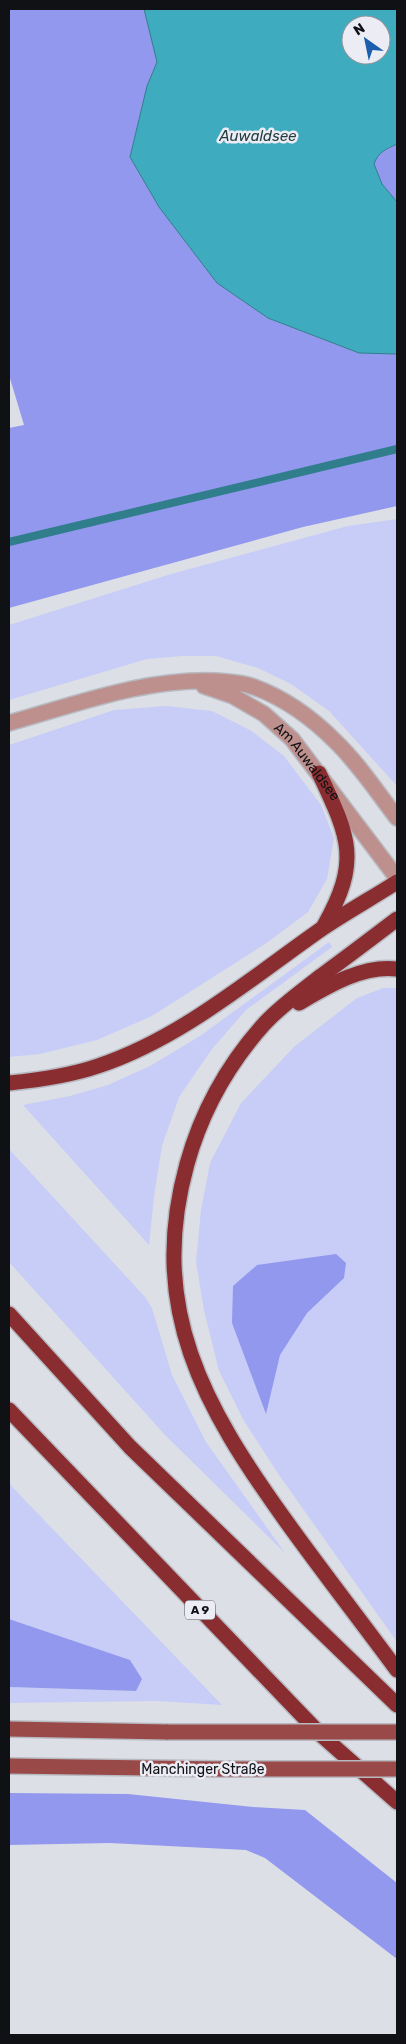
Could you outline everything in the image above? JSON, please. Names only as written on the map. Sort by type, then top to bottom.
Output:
[{"type":"highway","points":[[319,773],[346,835],[347,853],[347,871],[343,886],[335,906],[322,928]]},
{"type":"highway","points":[[9,1082],[49,1078],[89,1068],[136,1050],[217,1003],[322,928],[397,882]]},
{"type":"highway","points":[[397,919],[293,997],[268,1020],[232,1063],[214,1092],[191,1150],[182,1182],[175,1227],[174,1265],[178,1306],[186,1342],[200,1382],[221,1424],[254,1476],[397,1670]]},
{"type":"highway","points":[[268,1020],[324,989],[354,976],[374,970],[397,970]]},
{"type":"highway","points":[[9,1314],[130,1447],[397,1705]]},
{"type":"highway","name":"A 9","points":[[9,1410],[320,1734],[397,1802]]},
{"type":"main road","points":[[9,1729],[168,1732],[397,1732]]},
{"type":"main road","name":"Manchinger Straße","points":[[9,1766],[221,1769],[397,1768]]},
{"type":"street","name":"Am Auwaldsee","points":[[9,723],[154,684],[188,680],[229,682],[252,686],[281,699],[309,718],[336,741],[397,818]]},
{"type":"street","name":"Am Auwaldsee","points":[[188,680],[234,696],[264,714],[292,739],[397,878]]},
{"type":"shaded area","points":[[9,9],[144,9],[157,62],[147,86],[130,157],[159,207],[217,283],[268,318],[359,353],[397,354],[397,506],[303,527],[9,608],[9,428],[24,425],[9,375]]},
{"type":"shaded area","points":[[397,144],[397,202],[382,184],[374,164],[380,154]]},
{"type":"shaded area","points":[[397,519],[397,786],[329,711],[291,684],[258,668],[216,656],[147,659],[9,700],[9,625],[171,574],[348,526]]},
{"type":"shaded area","points":[[166,706],[212,711],[250,730],[284,756],[321,805],[334,838],[327,879],[308,912],[268,942],[152,1016],[97,1040],[40,1054],[9,1057],[9,745],[114,710]]},
{"type":"shaded area","points":[[329,942],[332,947],[246,1010],[212,1049],[179,1097],[162,1146],[149,1245],[23,1105],[70,1096],[108,1085],[150,1066],[200,1036]]},
{"type":"shaded area","points":[[383,988],[397,988],[397,1642],[277,1472],[244,1421],[219,1371],[204,1310],[196,1262],[201,1210],[210,1163],[241,1103],[295,1046],[357,998]]},
{"type":"shaded area","points":[[9,1149],[145,1297],[152,1308],[172,1375],[206,1442],[285,1553],[166,1436],[9,1262]]},
{"type":"shaded area","points":[[336,1254],[346,1263],[344,1278],[307,1313],[280,1355],[266,1414],[232,1323],[233,1286],[257,1265]]},
{"type":"shaded area","points":[[9,1483],[222,1705],[157,1701],[9,1703],[9,1687],[136,1691],[129,1660],[9,1619]]},
{"type":"shaded area","points":[[9,1619],[130,1660],[142,1679],[136,1691],[9,1687]]},
{"type":"shaded area","points":[[9,1793],[128,1794],[253,1807],[305,1810],[397,1883],[397,1959],[265,1858],[246,1850],[110,1843],[9,1845]]},
{"type":"water","name":"Auwaldsee","points":[[144,9],[397,9],[397,144],[380,154],[374,164],[382,184],[397,202],[397,354],[359,353],[268,318],[217,283],[159,207],[130,157],[147,86],[157,62]]},
{"type":"waterway","points":[[9,542],[397,449]]}]
